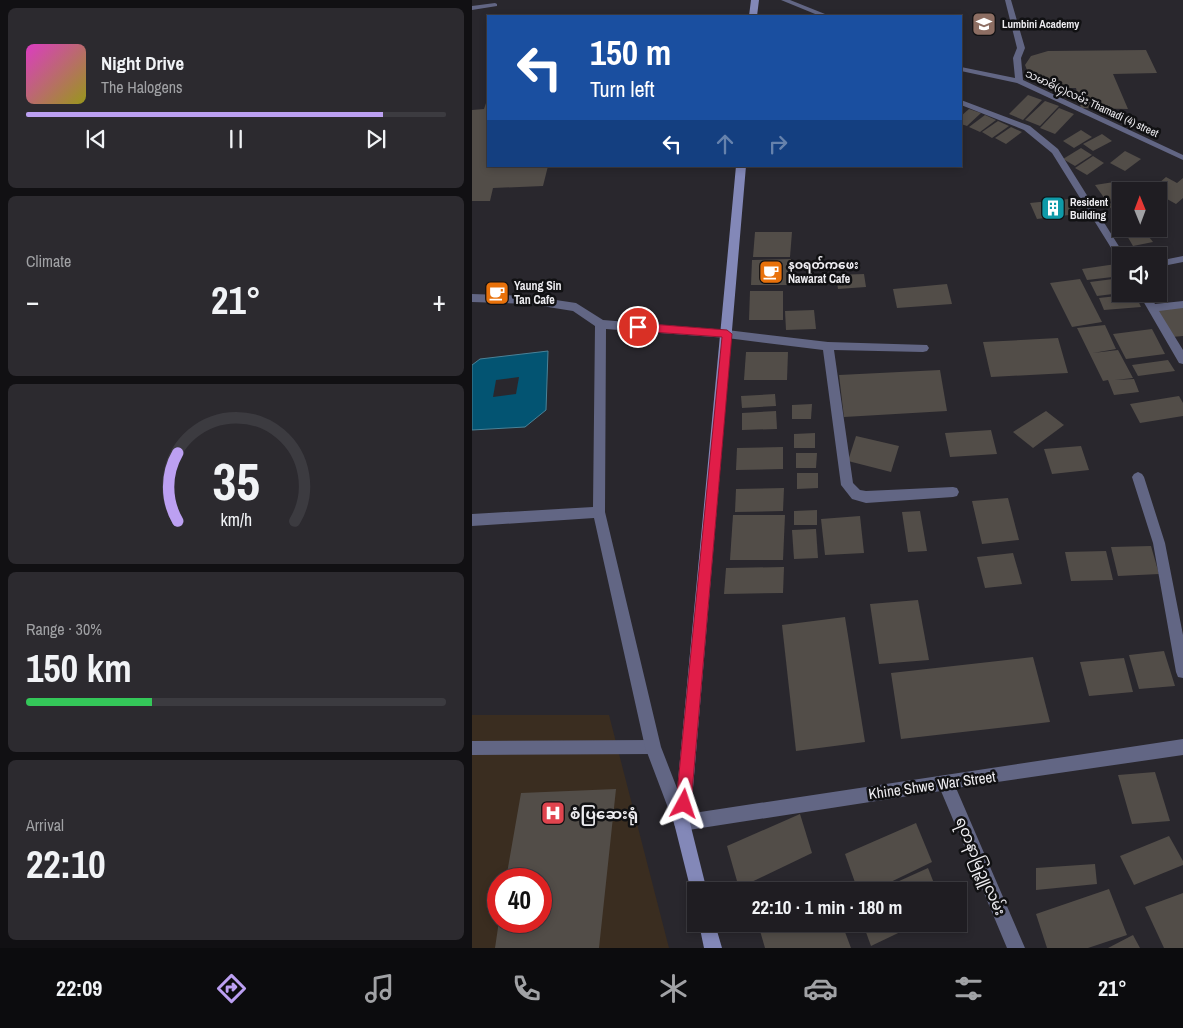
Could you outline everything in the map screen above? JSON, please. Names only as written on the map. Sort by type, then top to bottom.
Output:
[{"type":"street","points":[[753,15],[755,0]]},
{"type":"street","points":[[682,823],[741,167]]},
{"type":"street","points":[[472,298],[529,300],[576,307],[601,324],[727,334],[828,346],[923,348]]},
{"type":"street","points":[[601,324],[600,512],[652,747],[682,823],[696,882]]},
{"type":"street","points":[[828,346],[847,486],[856,496],[866,497],[953,492]]},
{"type":"street","points":[[472,520],[600,512]]},
{"type":"street","name":"Khine Shwe War Street","points":[[682,823],[740,812],[1182,747]]},
{"type":"street","name":"ရတနာမြဉ္ဇူလမ်း","points":[[946,783],[1016,948]]},
{"type":"street","points":[[709,932],[713,948]]},
{"type":"lane","points":[[784,0],[823,15]]},
{"type":"lane","points":[[1008,0],[1021,48],[1017,58],[1019,82]]},
{"type":"lane","points":[[472,8],[495,5]]},
{"type":"lane","name":"သမာဓိ(၄)လမ်း Thamadi (4) street","points":[[962,69],[1019,82],[1182,158]]},
{"type":"lane","points":[[962,102],[1027,128],[1055,151],[1115,247]]},
{"type":"lane","points":[[1167,262],[1182,260]]},
{"type":"lane","points":[[1149,302],[1182,360]]},
{"type":"lane","points":[[1153,308],[1182,304]]},
{"type":"lane","points":[[1138,477],[1159,543],[1182,672]]},
{"type":"lane","points":[[472,748],[652,747]]},
{"type":"shaded area","name":"စံပြဆေးရုံ","points":[[472,715],[609,715],[669,948],[472,948]]},
{"type":"water","points":[[548,351],[546,410],[525,427],[472,430],[472,365],[480,359]]},
{"type":"pier","points":[[519,377],[516,394],[493,397],[496,380]]},
{"type":"building","points":[[1146,50],[1157,73],[1113,74],[1128,109],[1081,108],[1076,88],[1062,88],[1061,85],[1042,82],[1029,75],[1025,65],[1031,56],[1048,51]]},
{"type":"building","points":[[1028,95],[1042,100],[1023,120],[1009,114]]},
{"type":"building","points":[[487,100],[487,167],[548,167],[543,186],[493,188],[490,201],[472,201],[472,110],[484,109]]},
{"type":"building","points":[[1045,101],[1059,106],[1040,126],[1025,120]]},
{"type":"building","points":[[1059,108],[1074,114],[1055,134],[1040,128]]},
{"type":"building","points":[[969,109],[981,113],[967,126],[962,124],[962,115]]},
{"type":"building","points":[[985,115],[996,120],[980,132],[969,127]]},
{"type":"building","points":[[998,121],[1009,126],[992,138],[982,132]]},
{"type":"building","points":[[1011,127],[1022,132],[1006,144],[995,138]]},
{"type":"building","points":[[1081,130],[1092,137],[1074,148],[1063,141]]},
{"type":"building","points":[[1102,134],[1112,141],[1093,151],[1083,144]]},
{"type":"building","points":[[1081,148],[1092,155],[1075,166],[1063,159]]},
{"type":"building","points":[[1125,151],[1141,159],[1125,171],[1110,163]]},
{"type":"building","points":[[1093,156],[1104,163],[1087,175],[1075,168]]},
{"type":"building","points":[[1166,177],[1177,183],[1183,178],[1183,198],[1176,204],[1167,199],[1167,182],[1160,182]]},
{"type":"building","points":[[1112,182],[1112,201],[1107,202],[1095,185]]},
{"type":"building","name":"Resident Building","points":[[1069,199],[1077,214],[1037,219],[1030,203]]},
{"type":"building","points":[[755,232],[792,232],[790,257],[753,257]]},
{"type":"building","points":[[1128,238],[1150,238],[1153,242],[1133,246]]},
{"type":"building","name":"နဝရတ်ကဖေး Nawarat Cafe","points":[[791,259],[791,285],[751,285],[752,260]]},
{"type":"building","points":[[1112,265],[1112,277],[1087,280],[1082,269]]},
{"type":"building","points":[[864,274],[866,287],[838,289],[836,275]]},
{"type":"building","points":[[1080,279],[1102,322],[1072,327],[1050,283]]},
{"type":"building","points":[[1112,279],[1112,294],[1097,296],[1090,282]]},
{"type":"building","points":[[947,284],[952,304],[897,308],[893,289]]},
{"type":"building","points":[[750,291],[783,291],[783,320],[749,320]]},
{"type":"building","points":[[1112,297],[1112,302],[1139,302],[1141,307],[1104,310],[1099,298]]},
{"type":"building","points":[[1183,306],[1183,336],[1172,337],[1157,309]]},
{"type":"building","points":[[814,310],[816,329],[786,330],[785,311]]},
{"type":"building","points":[[1105,325],[1116,349],[1093,353],[1118,350],[1133,378],[1115,380],[1134,379],[1139,392],[1114,395],[1108,380],[1103,381],[1077,328]]},
{"type":"building","points":[[1152,329],[1165,354],[1126,359],[1113,334]]},
{"type":"building","points":[[1058,338],[1068,373],[991,377],[983,342]]},
{"type":"building","points":[[746,352],[788,352],[787,380],[744,380]]},
{"type":"building","points":[[1168,360],[1175,371],[1138,376],[1132,365]]},
{"type":"building","points":[[940,370],[947,411],[844,417],[839,375]]},
{"type":"building","points":[[775,394],[776,406],[742,408],[741,396]]},
{"type":"building","points":[[1179,396],[1183,403],[1183,416],[1140,423],[1130,404]]},
{"type":"building","points":[[812,404],[811,419],[792,419],[792,405]]},
{"type":"building","points":[[776,411],[777,429],[742,430],[742,413]]},
{"type":"building","points":[[1046,411],[1064,425],[1033,448],[1013,432]]},
{"type":"building","points":[[991,430],[997,454],[950,457],[945,433]]},
{"type":"building","points":[[815,433],[815,448],[794,448],[794,434]]},
{"type":"building","points":[[856,436],[899,446],[891,472],[848,461]]},
{"type":"building","points":[[1081,446],[1089,470],[1052,474],[1044,449]]},
{"type":"building","points":[[783,447],[783,469],[736,470],[737,448]]},
{"type":"building","points":[[796,453],[817,453],[816,468],[796,468]]},
{"type":"building","points":[[797,473],[818,473],[818,488],[797,489]]},
{"type":"building","points":[[784,488],[783,511],[735,512],[736,489]]},
{"type":"building","points":[[1008,498],[1019,540],[982,544],[972,501]]},
{"type":"building","points":[[817,510],[817,525],[794,525],[794,511]]},
{"type":"building","points":[[920,511],[927,551],[908,552],[902,512]]},
{"type":"building","points":[[733,515],[785,515],[783,560],[730,560]]},
{"type":"building","points":[[860,516],[864,553],[825,555],[821,519]]},
{"type":"building","points":[[816,529],[818,558],[794,559],[792,530]]},
{"type":"building","points":[[1151,546],[1159,574],[1118,576],[1111,547]]},
{"type":"building","points":[[1106,551],[1113,580],[1071,581],[1065,552]]},
{"type":"building","points":[[1013,553],[1022,584],[985,588],[977,557]]},
{"type":"building","points":[[784,567],[783,593],[724,594],[726,568]]},
{"type":"building","points":[[918,600],[929,660],[879,664],[870,604]]},
{"type":"building","points":[[845,617],[865,742],[796,751],[782,625]]},
{"type":"building","points":[[1164,651],[1175,686],[1139,689],[1129,655]]},
{"type":"building","points":[[1033,657],[1050,722],[901,739],[891,673]]},
{"type":"building","points":[[1124,658],[1133,692],[1089,696],[1080,662]]},
{"type":"building","points":[[1155,772],[1170,821],[1132,824],[1118,775]]},
{"type":"building","points":[[616,789],[599,948],[495,948],[497,933],[552,933],[552,868],[508,868],[521,793]]},
{"type":"building","points":[[800,814],[812,853],[752,882],[737,882],[727,846]]},
{"type":"building","points":[[916,823],[932,862],[891,882],[855,882],[845,854]]},
{"type":"building","points":[[1169,836],[1183,861],[1183,865],[1134,885],[1120,856]]},
{"type":"building","points":[[1095,864],[1097,884],[1036,890],[1036,868]]},
{"type":"building","points":[[928,868],[933,882],[897,882]]},
{"type":"building","points":[[1109,889],[1127,935],[1088,948],[1047,948],[1036,914]]},
{"type":"building","points":[[1183,893],[1183,948],[1164,948],[1145,907]]},
{"type":"building","points":[[760,932],[845,932],[851,948],[765,948]]},
{"type":"building","points":[[866,932],[900,932],[871,946]]},
{"type":"building","points":[[1133,935],[1140,948],[1108,948]]},
{"type":"place","name":"Lumbini Academy","points":[[984,24]]},
{"type":"place","name":"Resident Building","points":[[1053,208]]},
{"type":"place","name":"နဝရတ်ကဖေး Nawarat Cafe","points":[[771,272]]},
{"type":"place","name":"Yaung Sin Tan Cafe","points":[[497,293]]},
{"type":"place","name":"စံပြဆေးရုံ","points":[[553,813]]},
{"type":"route","points":[[638,327],[727,334],[684,804]]}]
